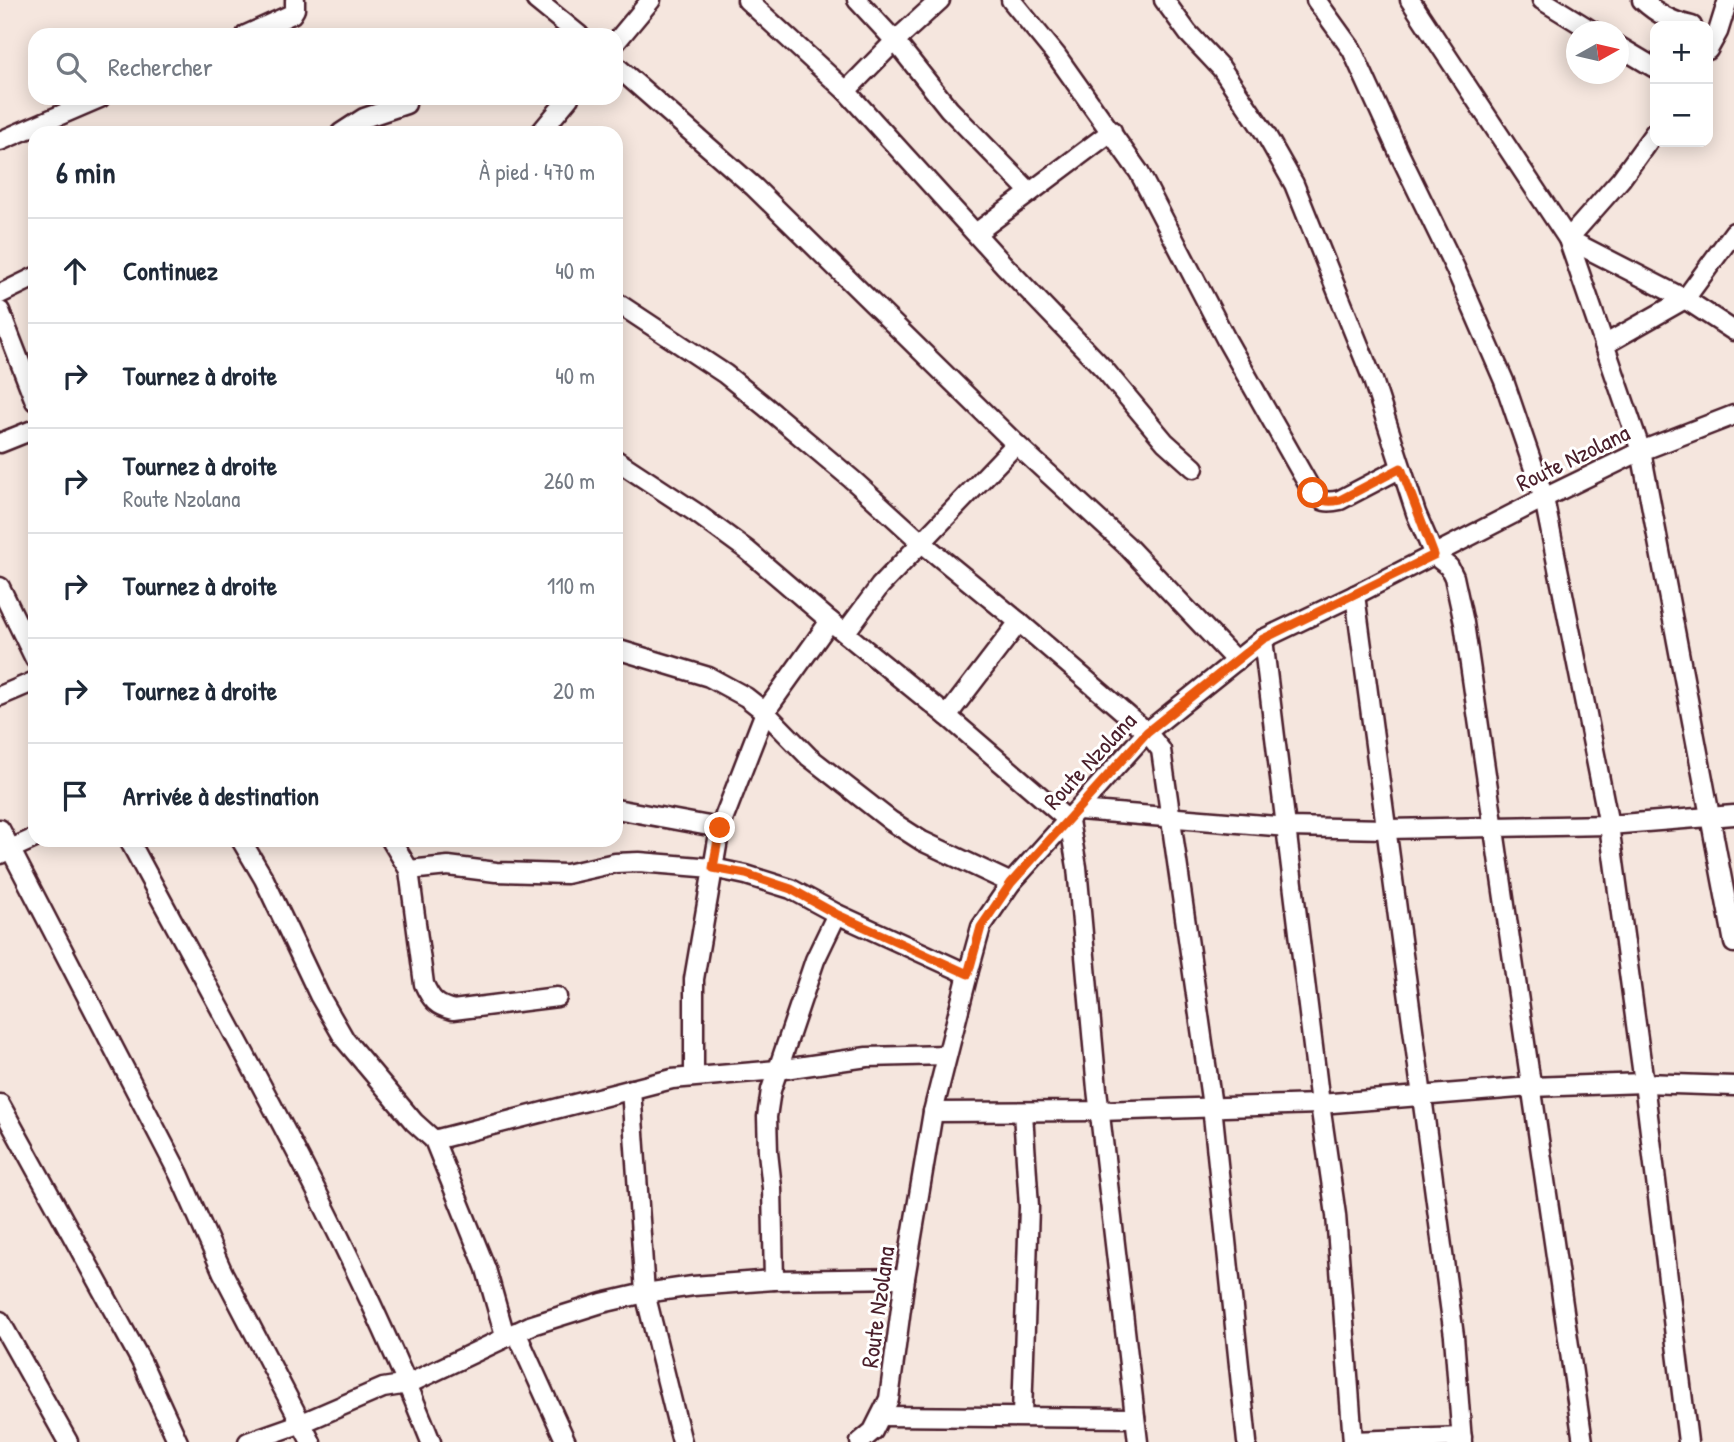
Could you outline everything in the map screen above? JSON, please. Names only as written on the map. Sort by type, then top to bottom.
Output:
[{"type":"street","points":[[261,28],[292,14],[295,0]]},
{"type":"street","points":[[536,0],[570,28]]},
{"type":"street","points":[[623,34],[651,0]]},
{"type":"street","points":[[747,0],[846,91],[1104,369],[1165,442],[1194,468]]},
{"type":"street","points":[[857,0],[895,41],[949,109],[1030,192]]},
{"type":"street","points":[[846,91],[940,0]]},
{"type":"street","points":[[1011,0],[1056,55],[1139,172],[1227,341],[1313,493],[1320,500],[1329,503],[1340,500],[1401,468]]},
{"type":"street","points":[[1164,0],[1188,33],[1221,68],[1265,133],[1294,184],[1373,380],[1401,468],[1434,555],[1449,567],[1454,577],[1464,623],[1583,1442]]},
{"type":"street","points":[[1316,0],[1352,50],[1455,268],[1504,381],[1544,498],[1609,825],[1688,1442]]},
{"type":"street","points":[[1410,0],[1567,239],[1641,452],[1734,943]]},
{"type":"street","points":[[1542,0],[1576,21]]},
{"type":"street","points":[[1642,0],[1655,12],[1673,21]]},
{"type":"street","points":[[1720,33],[1728,0]]},
{"type":"street","points":[[1629,52],[1650,65]]},
{"type":"street","points":[[623,72],[754,187],[1016,444],[1127,546],[1236,661]]},
{"type":"street","points":[[35,126],[84,105]]},
{"type":"street","points":[[352,126],[364,118],[403,105]]},
{"type":"street","points":[[546,126],[563,105]]},
{"type":"street","points":[[0,141],[28,129]]},
{"type":"street","points":[[976,233],[1112,131]]},
{"type":"street","points":[[1567,239],[1621,179],[1650,139]]},
{"type":"street","points":[[1604,345],[1685,299],[1734,232]]},
{"type":"street","points":[[1567,239],[1685,299],[1734,331]]},
{"type":"street","points":[[0,293],[28,281]]},
{"type":"street","points":[[623,307],[735,382],[1147,732],[1161,750],[1212,1106],[1247,1442]]},
{"type":"street","points":[[0,311],[28,383]]},
{"type":"street","name":"Route Nzolana","points":[[860,1442],[873,1431],[889,1399],[905,1278],[933,1112],[968,974],[981,927],[1011,883],[1147,732],[1263,639],[1544,498],[1641,452],[1734,415]]},
{"type":"street","points":[[0,443],[28,432]]},
{"type":"street","points":[[845,633],[880,586],[1016,444]]},
{"type":"street","points":[[623,465],[747,550],[947,716],[1074,815],[1172,817],[1287,827],[1387,829],[1609,825],[1734,815]]},
{"type":"street","points":[[0,587],[28,645]]},
{"type":"street","points":[[1263,639],[1336,1215],[1353,1442],[1462,1439],[1454,1336],[1355,595]]},
{"type":"street","points":[[694,1076],[694,979],[720,828],[765,712],[830,621]]},
{"type":"street","points":[[947,716],[1019,622]]},
{"type":"street","points":[[623,651],[709,677],[746,697],[765,712],[809,757],[891,821],[922,841],[1011,883]]},
{"type":"street","points":[[0,696],[28,684]]},
{"type":"street","points":[[623,810],[720,828]]},
{"type":"street","points":[[1074,815],[1100,1111],[1138,1442]]},
{"type":"street","points":[[0,829],[5,852],[179,1174],[223,1273],[311,1442]]},
{"type":"street","points":[[5,852],[28,841]]},
{"type":"street","points":[[133,847],[301,1158],[408,1384],[431,1442]]},
{"type":"street","points":[[245,847],[264,879],[319,995],[345,1040],[414,1122],[434,1140],[511,1334],[566,1442]]},
{"type":"street","points":[[395,847],[409,870],[424,984],[429,997],[440,1007],[453,1010],[557,997]]},
{"type":"street","points":[[409,870],[448,866],[496,872],[566,874],[615,863],[639,862],[713,868],[746,874],[791,889],[836,914],[968,974]]},
{"type":"street","points":[[774,1280],[767,1117],[777,1070],[815,960],[836,914]]},
{"type":"street","points":[[434,1140],[631,1089],[694,1076],[777,1070],[867,1058],[947,1055]]},
{"type":"street","points":[[933,1112],[1023,1113],[1320,1104],[1531,1087],[1644,1083],[1734,1086]]},
{"type":"street","points":[[631,1089],[645,1293],[682,1442]]},
{"type":"street","points":[[0,1104],[141,1361],[178,1442]]},
{"type":"street","points":[[1022,1415],[1029,1207],[1023,1113]]},
{"type":"street","points":[[248,1442],[302,1423],[373,1391],[408,1384],[511,1334],[565,1314],[645,1293],[693,1286],[774,1280],[905,1278]]},
{"type":"street","points":[[0,1321],[68,1442]]},
{"type":"street","points":[[881,1416],[1022,1415],[1135,1418]]},
{"type":"route","points":[[720,828],[713,868],[746,874],[791,889],[836,914],[968,974],[981,927],[1011,883],[1147,732],[1263,639],[1434,555],[1401,468],[1340,500],[1329,503],[1320,500],[1313,493]]}]
